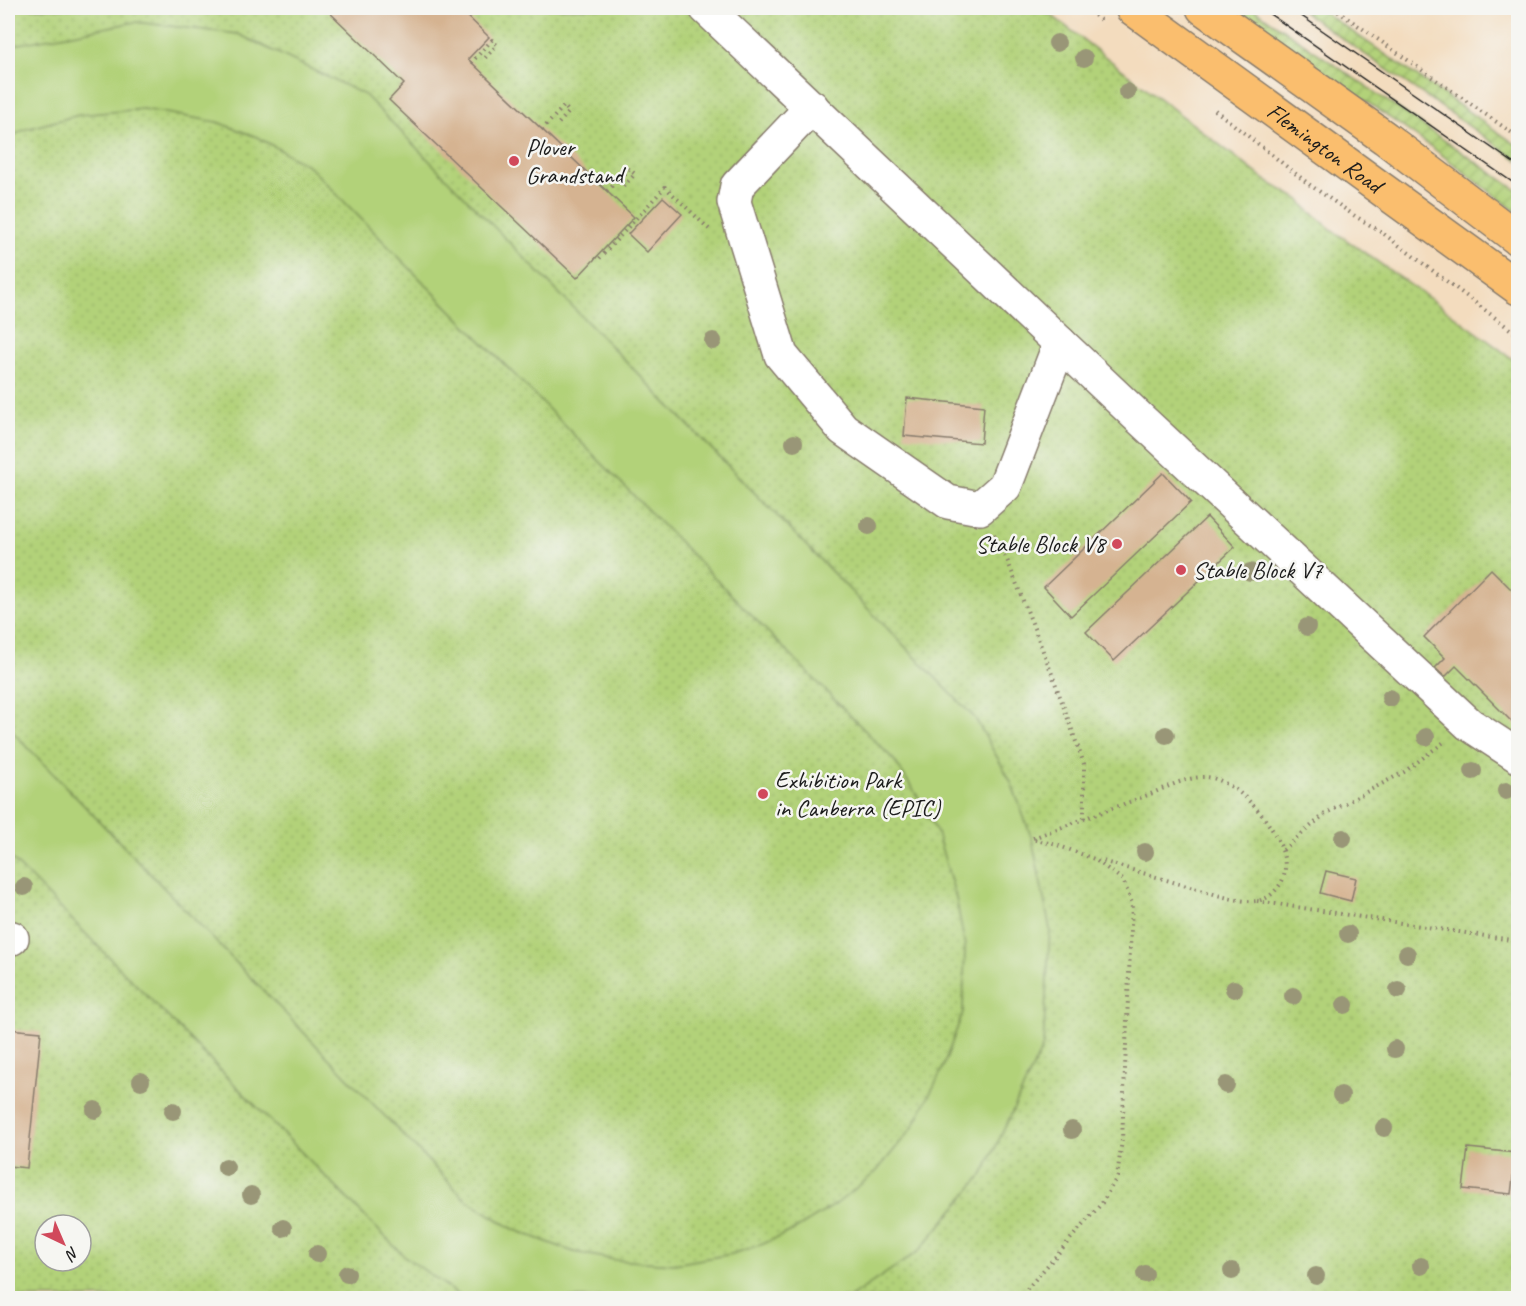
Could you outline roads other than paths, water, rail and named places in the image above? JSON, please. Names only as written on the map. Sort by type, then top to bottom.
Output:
[{"type":"main road","name":"Flemington Road","points":[[1203,8],[1385,138],[1518,239]]},
{"type":"main road","name":"Flemington Road","points":[[1118,15],[1356,168],[1518,288]]},
{"type":"main road","points":[[1356,168],[1385,138]]},
{"type":"lane","points":[[706,8],[1060,343],[1469,724],[1518,756]]},
{"type":"lane","points":[[812,107],[737,186],[734,202],[781,355],[843,429],[948,502],[980,508],[1005,486],[1060,343]]},
{"type":"tram line","points":[[1261,8],[1518,186]]},
{"type":"tram line","points":[[1290,8],[1518,166]]},
{"type":"place","name":"Plover Grandstand","points":[[514,161]]},
{"type":"place","name":"Stable Block V8","points":[[1117,544]]},
{"type":"place","name":"Stable Block V7","points":[[1181,570]]},
{"type":"place","name":"Exhibition Park in Canberra (EPIC)","points":[[763,794]]}]
